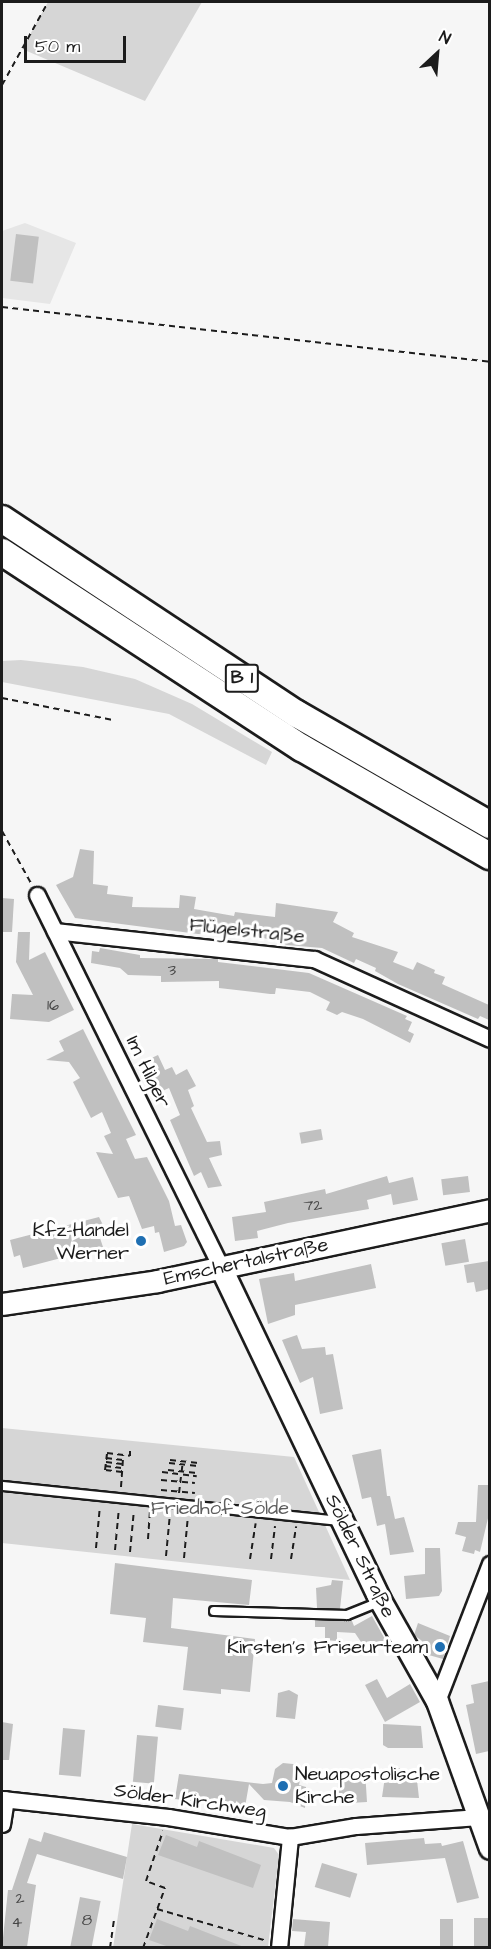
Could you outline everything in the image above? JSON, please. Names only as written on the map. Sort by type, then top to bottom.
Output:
[{"type":"highway","name":"B 1","points":[[2,519],[297,714],[489,825]]},
{"type":"highway","name":"B 1","points":[[2,552],[12,564],[302,748],[489,856]]},
{"type":"main road","name":"Emschertalstraße","points":[[2,1304],[87,1293],[221,1268],[489,1210]]},
{"type":"main road","name":"Sölder Straße","points":[[221,1268],[381,1602],[437,1701],[488,1842]]},
{"type":"street","name":"Im Hilger","points":[[37,895],[221,1268]]},
{"type":"street","name":"Flügelstraße","points":[[55,931],[314,959],[489,1039]]},
{"type":"street","points":[[437,1701],[486,1587],[489,1564]]},
{"type":"street","points":[[2,1824],[4,1799]]},
{"type":"street","name":"Sölder Kirchweg","points":[[4,1799],[168,1817],[290,1837],[356,1826],[479,1817]]},
{"type":"street","points":[[279,1946],[290,1837]]},
{"type":"lane","points":[[2,1486],[343,1521]]},
{"type":"lane","points":[[214,1611],[347,1615],[381,1602]]},
{"type":"path","points":[[2,85],[48,2]]},
{"type":"path","points":[[2,307],[489,362]]},
{"type":"path","points":[[2,698],[113,720]]},
{"type":"path","points":[[2,831],[37,895]]},
{"type":"path","points":[[106,1462],[122,1466],[105,1470],[106,1453],[130,1456],[130,1451]]},
{"type":"path","points":[[170,1461],[198,1466]]},
{"type":"path","points":[[182,1463],[201,1463]]},
{"type":"path","points":[[166,1556],[174,1504],[179,1492],[182,1463]]},
{"type":"path","points":[[168,1470],[181,1473]]},
{"type":"path","points":[[162,1472],[197,1474]]},
{"type":"path","points":[[161,1480],[195,1483]]},
{"type":"path","points":[[161,1490],[195,1493]]},
{"type":"path","points":[[96,1548],[101,1496]]},
{"type":"path","points":[[130,1552],[135,1500]]},
{"type":"path","points":[[147,1539],[151,1502]]},
{"type":"path","points":[[184,1558],[189,1506]]},
{"type":"path","points":[[250,1559],[255,1525],[267,1514]]},
{"type":"path","points":[[271,1558],[276,1515]]},
{"type":"path","points":[[291,1559],[295,1528],[304,1518]]},
{"type":"path","points":[[143,1947],[165,1888],[146,1881],[168,1817]]},
{"type":"path","points":[[157,1909],[279,1946]]},
{"type":"path","points":[[110,1947],[114,1918]]},
{"type":"shaded area","points":[[25,223],[76,243],[50,304],[2,298],[2,231]]},
{"type":"green space","points":[[48,2],[202,2],[145,101],[22,49]]},
{"type":"green space","points":[[21,660],[83,667],[135,679],[192,704],[272,752],[266,765],[169,714],[2,682],[2,661]]},
{"type":"green space","name":"Friedhof Sölde","points":[[2,1428],[294,1457],[350,1580],[2,1543]]},
{"type":"green space","points":[[132,1824],[274,1848],[279,1855],[268,1947],[113,1948]]},
{"type":"building","points":[[16,234],[39,237],[33,283],[10,281]]},
{"type":"building","points":[[80,849],[94,851],[93,884],[108,886],[107,894],[133,897],[132,907],[179,908],[180,895],[196,897],[194,909],[234,916],[235,912],[275,917],[276,903],[338,912],[333,922],[354,933],[352,937],[398,952],[393,962],[413,970],[417,962],[435,970],[434,973],[445,977],[442,984],[489,1005],[489,1020],[480,1016],[478,1019],[398,984],[375,971],[376,968],[356,959],[354,963],[322,948],[287,945],[257,936],[198,934],[75,918],[56,885],[73,877]]},
{"type":"building","points":[[2,898],[14,899],[12,932],[2,932]]},
{"type":"building","points":[[18,932],[30,932],[29,960],[45,952],[74,1010],[49,1022],[10,1019],[12,994],[33,995],[16,962]]},
{"type":"building","points":[[100,948],[140,955],[140,958],[218,959],[218,962],[309,973],[407,1016],[405,1019],[412,1022],[408,1031],[414,1034],[410,1043],[363,1019],[342,1012],[337,1015],[326,1010],[330,1002],[310,992],[276,988],[275,994],[270,994],[219,988],[219,981],[161,982],[161,976],[128,975],[120,968],[91,963],[92,951],[99,952]]},
{"type":"building","points":[[83,1029],[136,1135],[126,1139],[135,1159],[147,1157],[169,1201],[175,1226],[181,1225],[187,1242],[184,1246],[164,1252],[159,1232],[155,1233],[154,1226],[142,1229],[129,1196],[118,1198],[96,1152],[113,1154],[104,1136],[111,1133],[102,1112],[91,1118],[73,1082],[80,1078],[69,1062],[46,1060],[64,1051],[59,1041]]},
{"type":"building","points":[[158,1055],[165,1070],[172,1067],[176,1075],[187,1069],[196,1086],[188,1090],[194,1106],[191,1108],[207,1142],[220,1141],[222,1155],[209,1158],[222,1186],[208,1188],[201,1172],[194,1176],[170,1120],[180,1115],[169,1088],[158,1093],[143,1062]]},
{"type":"building","points":[[321,1129],[323,1140],[301,1144],[299,1133]]},
{"type":"building","points":[[387,1176],[389,1183],[413,1177],[418,1200],[393,1205],[391,1194],[367,1200],[369,1209],[288,1223],[257,1231],[258,1238],[235,1241],[232,1217],[266,1212],[264,1202],[325,1189],[326,1194]]},
{"type":"building","points":[[468,1176],[470,1192],[443,1195],[441,1179]]},
{"type":"building","points":[[99,1217],[107,1233],[99,1235],[103,1247],[23,1268],[20,1255],[14,1257],[10,1240]]},
{"type":"building","points":[[465,1239],[469,1262],[445,1266],[441,1243]]},
{"type":"building","points":[[489,1261],[489,1289],[476,1292],[474,1282],[467,1283],[464,1265]]},
{"type":"building","points":[[371,1264],[376,1288],[295,1305],[295,1315],[268,1324],[259,1279],[294,1273],[295,1281]]},
{"type":"building","points":[[297,1335],[302,1349],[325,1347],[326,1355],[333,1354],[343,1409],[320,1414],[313,1377],[300,1383],[282,1340]]},
{"type":"building","points":[[381,1449],[387,1496],[390,1496],[395,1519],[404,1517],[414,1552],[390,1555],[385,1524],[377,1526],[371,1497],[362,1499],[352,1455]]},
{"type":"building","points":[[478,1485],[489,1485],[489,1514],[480,1552],[475,1550],[474,1554],[462,1551],[466,1537],[455,1534],[458,1522],[476,1522]]},
{"type":"building","points":[[425,1548],[440,1548],[442,1591],[439,1596],[406,1599],[404,1576],[425,1574]]},
{"type":"building","points":[[115,1563],[252,1580],[249,1605],[173,1598],[171,1628],[255,1639],[250,1692],[221,1689],[221,1694],[183,1690],[188,1647],[143,1642],[146,1618],[110,1614]]},
{"type":"building","points":[[332,1580],[343,1581],[340,1609],[317,1608],[316,1588],[331,1585]]},
{"type":"building","points":[[372,1616],[386,1641],[363,1645],[355,1633],[337,1632],[337,1641],[325,1640],[325,1627],[315,1627],[315,1620],[352,1621],[354,1626]]},
{"type":"building","points":[[418,1623],[450,1636],[443,1659],[425,1654],[422,1641],[414,1635]]},
{"type":"building","points":[[377,1679],[387,1698],[410,1684],[420,1702],[385,1722],[365,1685]]},
{"type":"building","points":[[489,1681],[489,1751],[476,1754],[466,1705],[474,1703],[471,1685]]},
{"type":"building","points":[[289,1690],[298,1695],[295,1719],[276,1717],[278,1693]]},
{"type":"building","points":[[158,1705],[184,1708],[181,1730],[155,1727]]},
{"type":"building","points":[[2,1722],[13,1724],[9,1760],[2,1760]]},
{"type":"building","points":[[383,1724],[421,1726],[423,1748],[388,1748],[383,1745]]},
{"type":"building","points":[[63,1728],[85,1730],[81,1777],[59,1775]]},
{"type":"building","points":[[137,1735],[158,1737],[154,1784],[133,1782]]},
{"type":"building","points":[[283,1763],[293,1764],[301,1775],[299,1785],[306,1787],[305,1808],[290,1802],[264,1800],[249,1784],[245,1807],[175,1799],[179,1774],[263,1784],[272,1783],[275,1769]]},
{"type":"building","points":[[400,1768],[400,1776],[417,1780],[419,1798],[382,1797],[386,1770]]},
{"type":"building","points":[[365,1770],[367,1802],[350,1803],[349,1794],[338,1794],[336,1772]]},
{"type":"building","points":[[44,1832],[127,1857],[123,1879],[37,1854],[27,1883],[36,1885],[27,1947],[2,1947],[8,1890],[12,1890],[29,1838],[41,1842]]},
{"type":"building","points":[[166,1835],[197,1847],[199,1841],[261,1865],[253,1888],[158,1855]]},
{"type":"building","points":[[424,1838],[425,1844],[441,1843],[442,1846],[463,1841],[479,1898],[457,1903],[445,1858],[367,1865],[365,1843]]},
{"type":"building","points":[[322,1863],[357,1874],[350,1898],[315,1887]]},
{"type":"building","points":[[80,1897],[101,1901],[91,1948],[70,1947]]},
{"type":"building","points":[[474,1918],[489,1918],[489,1947],[474,1947]]},
{"type":"building","points":[[157,1919],[188,1931],[190,1926],[244,1947],[169,1947],[149,1940]]},
{"type":"building","points":[[293,1919],[330,1922],[328,1947],[304,1947],[306,1932],[292,1931]]},
{"type":"building","points":[[440,1919],[453,1919],[453,1947],[440,1947]]},
{"type":"place","name":"Kfz-Handel Werner","points":[[141,1241]]},
{"type":"place","name":"Kirsten's Friseurteam","points":[[440,1647]]},
{"type":"place","name":"Neuapostolische Kirche","points":[[283,1786]]}]
